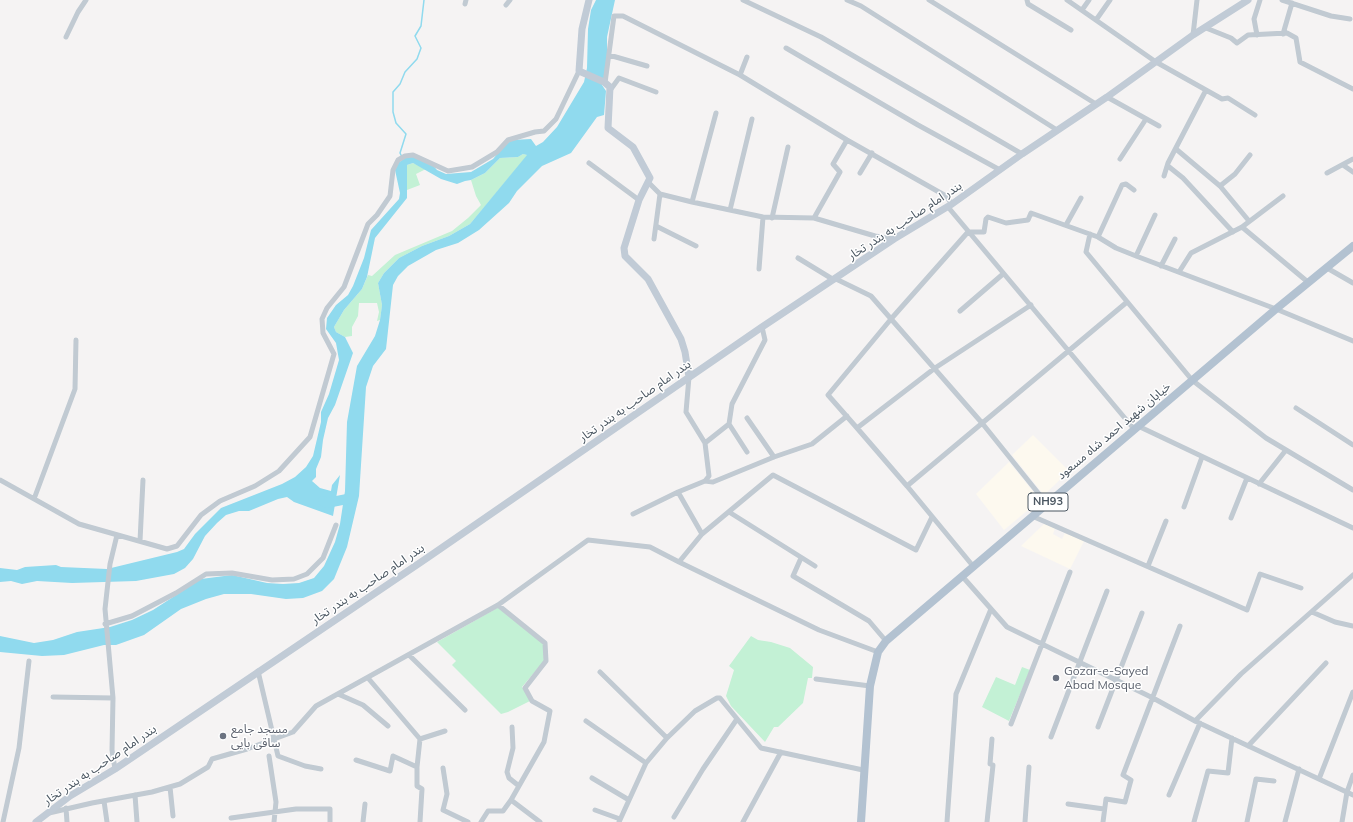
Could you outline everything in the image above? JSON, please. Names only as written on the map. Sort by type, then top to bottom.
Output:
[{"type":"main road","points":[[589,0],[582,29],[581,72],[605,82],[611,89],[608,128],[633,148],[650,178],[649,183],[639,200],[624,248],[625,256],[648,279],[681,339],[685,352],[689,377]]},
{"type":"main road","name":"بندر امام صاحب به بندر تخار","points":[[36,822],[70,796],[115,769],[433,554],[762,327],[835,280],[894,239],[950,206],[1022,154],[1107,97],[1193,35],[1248,0]]},
{"type":"main road","name":"خیابان شهید احمد شاه مسعود","points":[[861,822],[870,686],[878,652],[886,641],[1192,380],[1353,246]]},
{"type":"street","points":[[66,37],[78,12],[86,0]]},
{"type":"street","points":[[506,6],[510,0]]},
{"type":"street","points":[[743,0],[821,37],[1022,154]]},
{"type":"street","points":[[847,0],[861,6],[1057,130]]},
{"type":"street","points":[[929,0],[1096,104]]},
{"type":"street","points":[[1027,0],[1028,4],[1071,30]]},
{"type":"street","points":[[1067,0],[1156,62],[1222,99],[1228,98],[1255,115]]},
{"type":"street","points":[[1082,10],[1089,0]]},
{"type":"street","points":[[1096,20],[1110,0]]},
{"type":"street","points":[[1193,35],[1197,0]]},
{"type":"street","points":[[1257,35],[1254,19],[1260,0]]},
{"type":"street","points":[[1282,0],[1331,16],[1350,19]]},
{"type":"street","points":[[1284,34],[1292,3]]},
{"type":"street","points":[[605,82],[614,16],[623,16],[740,75],[847,140],[946,196],[950,206],[968,232],[1031,305],[1068,351],[1136,428],[1353,528]]},
{"type":"street","points":[[1206,28],[1231,38],[1237,43],[1248,36],[1288,33],[1296,38],[1300,62],[1353,89]]},
{"type":"street","points":[[786,48],[918,125],[1000,170]]},
{"type":"street","points":[[609,55],[647,66]]},
{"type":"street","points":[[740,75],[747,57]]},
{"type":"street","points":[[0,480],[79,524],[167,549],[177,546],[201,515],[220,501],[255,486],[279,471],[310,437],[334,354],[323,333],[322,319],[326,308],[344,287],[368,224],[377,215],[390,196],[393,170],[398,160],[405,156],[413,155],[421,157],[448,171],[472,167],[497,152],[508,140],[535,132],[544,131],[556,119],[581,72]]},
{"type":"street","points":[[611,89],[619,78],[656,92]]},
{"type":"street","points":[[1164,176],[1168,163],[1206,90]]},
{"type":"street","points":[[1107,97],[1159,126]]},
{"type":"street","points":[[692,202],[716,112]]},
{"type":"street","points":[[730,210],[752,119]]},
{"type":"street","points":[[1120,159],[1146,119]]},
{"type":"street","points":[[814,218],[840,172],[833,164],[847,140]]},
{"type":"street","points":[[772,218],[788,147]]},
{"type":"street","points":[[1176,149],[1220,186],[1249,221]]},
{"type":"street","points":[[860,173],[872,153]]},
{"type":"street","points":[[1220,186],[1235,174],[1250,155]]},
{"type":"street","points":[[1327,173],[1353,159]]},
{"type":"street","points":[[589,163],[639,200]]},
{"type":"street","points":[[1343,164],[1353,172]]},
{"type":"street","points":[[1168,166],[1183,178],[1233,232]]},
{"type":"street","points":[[649,183],[660,194],[692,202],[763,217],[814,218],[875,236],[894,239]]},
{"type":"street","points":[[1098,237],[1122,185],[1126,184],[1134,190]]},
{"type":"street","points":[[654,239],[660,194]]},
{"type":"street","points":[[1179,272],[1191,253],[1242,227],[1283,196]]},
{"type":"street","points":[[1066,225],[1081,198]]},
{"type":"street","points":[[973,566],[907,486],[828,395],[891,319],[968,232],[984,232],[986,219],[988,218],[1006,223],[1028,220],[1031,213],[1098,237],[1116,248],[1276,309],[1353,341]]},
{"type":"street","points":[[1136,256],[1156,215]]},
{"type":"street","points":[[759,269],[763,217]]},
{"type":"street","points":[[656,226],[696,246]]},
{"type":"street","points":[[1242,227],[1309,283]]},
{"type":"street","points":[[1090,234],[1086,252],[1192,380],[1266,438],[1353,490]]},
{"type":"street","points":[[1161,266],[1175,239]]},
{"type":"street","points":[[798,258],[835,280],[871,296],[982,423],[1047,504]]},
{"type":"street","points":[[1327,268],[1353,283]]},
{"type":"street","points":[[960,312],[1003,274]]},
{"type":"street","points":[[907,486],[1128,302]]},
{"type":"street","points":[[857,428],[935,368],[1031,305]]},
{"type":"street","points":[[747,452],[729,424],[732,404],[765,340],[762,327]]},
{"type":"street","points":[[34,499],[75,389],[76,340]]},
{"type":"street","points":[[632,514],[705,481],[709,476],[705,443],[686,412],[689,377]]},
{"type":"street","points":[[1296,408],[1353,445]]},
{"type":"street","points":[[705,481],[713,482],[774,457],[812,444],[847,416]]},
{"type":"street","points":[[747,418],[774,457]]},
{"type":"street","points":[[705,443],[729,424]]},
{"type":"street","points":[[1259,484],[1286,450]]},
{"type":"street","points":[[1184,507],[1202,458]]},
{"type":"street","points":[[679,562],[702,534],[773,475],[916,550],[932,517]]},
{"type":"street","points":[[1231,518],[1246,478]]},
{"type":"street","points":[[140,541],[143,480]]},
{"type":"street","points":[[678,492],[702,534]]},
{"type":"street","points":[[728,512],[815,566]]},
{"type":"street","points":[[1032,516],[1247,610],[1260,574],[1301,588]]},
{"type":"street","points":[[1148,566],[1166,521]]},
{"type":"street","points":[[105,624],[132,616],[176,593],[206,574],[232,573],[272,580],[294,579],[307,574],[323,558],[336,525]]},
{"type":"street","points":[[115,769],[112,750],[113,698],[105,624],[107,585],[117,535]]},
{"type":"street","points":[[48,814],[66,808],[135,795],[180,784],[208,767],[212,759],[293,732],[316,706],[498,605],[588,540],[650,546],[679,562],[819,630],[878,652]]},
{"type":"street","points":[[801,558],[792,576],[870,621],[886,641]]},
{"type":"street","points":[[1012,724],[1070,572]]},
{"type":"street","points":[[1169,795],[1197,722],[1241,674],[1353,575]]},
{"type":"street","points":[[962,576],[1007,627],[1153,698],[1197,722],[1353,795]]},
{"type":"street","points":[[1051,737],[1107,591]]},
{"type":"street","points":[[481,822],[488,811],[503,811],[511,800],[544,742],[550,712],[532,701],[525,688],[546,661],[545,643],[498,605]]},
{"type":"street","points":[[947,822],[956,694],[991,609]]},
{"type":"street","points":[[1312,612],[1335,622],[1353,626]]},
{"type":"street","points":[[1098,727],[1142,613]]},
{"type":"street","points":[[1103,822],[1106,799],[1125,802],[1131,780],[1123,775],[1180,626]]},
{"type":"street","points":[[409,655],[465,710]]},
{"type":"street","points":[[3,822],[19,748],[29,661]]},
{"type":"street","points":[[1248,746],[1326,663]]},
{"type":"street","points":[[258,671],[278,756],[305,766],[321,769]]},
{"type":"street","points":[[600,672],[667,738]]},
{"type":"street","points":[[368,678],[420,738],[417,767],[417,786],[422,789],[420,822]]},
{"type":"street","points":[[816,679],[870,686]]},
{"type":"street","points":[[1319,779],[1353,692]]},
{"type":"street","points":[[338,694],[363,705],[388,726]]},
{"type":"street","points":[[53,698],[113,698]]},
{"type":"street","points":[[595,810],[620,821],[646,763],[667,738],[695,711],[717,698],[720,698],[761,748],[864,770]]},
{"type":"street","points":[[674,817],[703,769],[737,719]]},
{"type":"street","points":[[586,721],[646,763]]},
{"type":"street","points":[[512,727],[513,748],[507,772],[509,778],[519,786]]},
{"type":"street","points":[[420,738],[445,731]]},
{"type":"street","points":[[1194,822],[1208,772],[1228,773],[1232,738]]},
{"type":"street","points":[[987,822],[993,765],[990,764],[992,739]]},
{"type":"street","points":[[743,822],[781,752]]},
{"type":"street","points":[[269,756],[273,774],[276,812],[274,822]]},
{"type":"street","points":[[356,760],[390,771],[393,756],[417,767]]},
{"type":"street","points":[[1025,822],[1030,767]]},
{"type":"street","points":[[443,768],[447,794],[443,810],[468,822]]},
{"type":"street","points":[[1285,822],[1299,769]]},
{"type":"street","points":[[1342,822],[1347,792],[1353,775]]},
{"type":"street","points":[[592,778],[629,800]]},
{"type":"street","points":[[1247,822],[1256,779],[1274,781]]},
{"type":"street","points":[[170,787],[173,816]]},
{"type":"street","points":[[135,795],[137,822]]},
{"type":"street","points":[[511,800],[540,822]]},
{"type":"street","points":[[104,801],[107,822]]},
{"type":"street","points":[[363,822],[365,804]]},
{"type":"street","points":[[1068,804],[1104,809]]},
{"type":"street","points":[[66,808],[67,822]]},
{"type":"street","points":[[231,818],[296,809],[330,809],[330,822]]},
{"type":"shaded area","points":[[1033,435],[1069,471],[1044,495],[1012,455]]},
{"type":"shaded area","points":[[1009,462],[1040,500],[1004,530],[976,494]]},
{"type":"shaded area","points":[[1045,523],[1055,528],[1053,534],[1062,539],[1065,533],[1084,541],[1070,569],[1021,546]]},
{"type":"green space","points":[[523,154],[528,155],[470,224],[449,236],[422,246],[399,258],[384,273],[378,283],[382,305],[380,320],[377,321],[379,312],[377,303],[359,303],[358,316],[352,327],[352,336],[345,337],[336,332],[334,327],[344,310],[362,289],[368,275],[372,276],[395,255],[452,231],[481,205],[476,196],[471,180],[485,173],[500,158],[518,157]]},
{"type":"green space","points":[[413,163],[426,169],[416,174],[420,185],[407,190],[407,165]]},
{"type":"green space","points":[[499,607],[543,643],[544,661],[522,687],[532,700],[501,714],[452,665],[456,661],[437,642]]},
{"type":"green space","points":[[751,636],[758,640],[771,642],[790,648],[813,667],[812,678],[808,678],[803,703],[778,727],[774,727],[765,742],[731,706],[726,696],[734,670],[729,666]]},
{"type":"green space","points":[[1022,667],[1030,670],[1009,721],[982,707],[996,677],[1015,685]]},
{"type":"water","points":[[596,0],[615,0],[607,37],[607,71],[602,85],[606,91],[604,115],[597,117],[571,153],[542,166],[517,191],[509,203],[479,230],[458,243],[436,250],[408,266],[398,276],[393,285],[386,349],[373,366],[366,387],[359,496],[347,547],[334,579],[322,591],[303,598],[286,599],[251,594],[224,594],[206,599],[181,609],[144,635],[116,645],[104,645],[64,655],[42,656],[0,652],[0,636],[34,643],[53,640],[77,632],[110,627],[132,620],[153,610],[201,579],[232,575],[267,583],[283,584],[299,583],[314,578],[324,566],[335,542],[340,524],[345,491],[347,422],[357,366],[375,336],[380,320],[382,305],[378,283],[384,273],[399,258],[422,246],[449,236],[470,224],[527,155],[523,154],[518,157],[500,158],[485,173],[471,180],[457,184],[441,179],[413,163],[407,165],[407,198],[375,238],[367,277],[362,289],[344,310],[334,327],[336,332],[345,337],[353,353],[335,405],[328,418],[321,457],[316,469],[316,477],[312,481],[320,488],[331,491],[332,485],[340,475],[333,516],[294,502],[287,497],[278,499],[249,511],[239,511],[226,515],[205,536],[193,559],[185,568],[174,574],[136,581],[72,583],[37,581],[22,584],[11,581],[0,582],[0,568],[17,570],[25,567],[56,565],[61,567],[107,569],[177,552],[184,549],[195,534],[221,508],[282,484],[295,477],[306,467],[313,456],[321,422],[321,412],[329,394],[339,360],[336,343],[326,329],[327,318],[336,305],[348,295],[353,286],[364,258],[371,230],[399,199],[400,193],[395,170],[398,163],[405,158],[412,156],[431,163],[437,170],[446,174],[471,172],[493,159],[504,146],[512,140],[531,139],[536,146],[543,142],[557,127],[584,82],[587,68],[588,29],[591,10]]},
{"type":"waterway","points":[[402,157],[400,153],[406,134],[396,123],[393,112],[393,92],[400,84],[405,72],[417,59],[421,48],[415,36],[421,26],[424,0]]},
{"type":"waterway","points":[[323,501],[327,503],[352,498]]},
{"type":"place","name":"Gozar-e-Sayed Abad Mosque","points":[[1056,678]]},
{"type":"place","name":"مسجد جامع ساقی بایی","points":[[223,736]]}]
